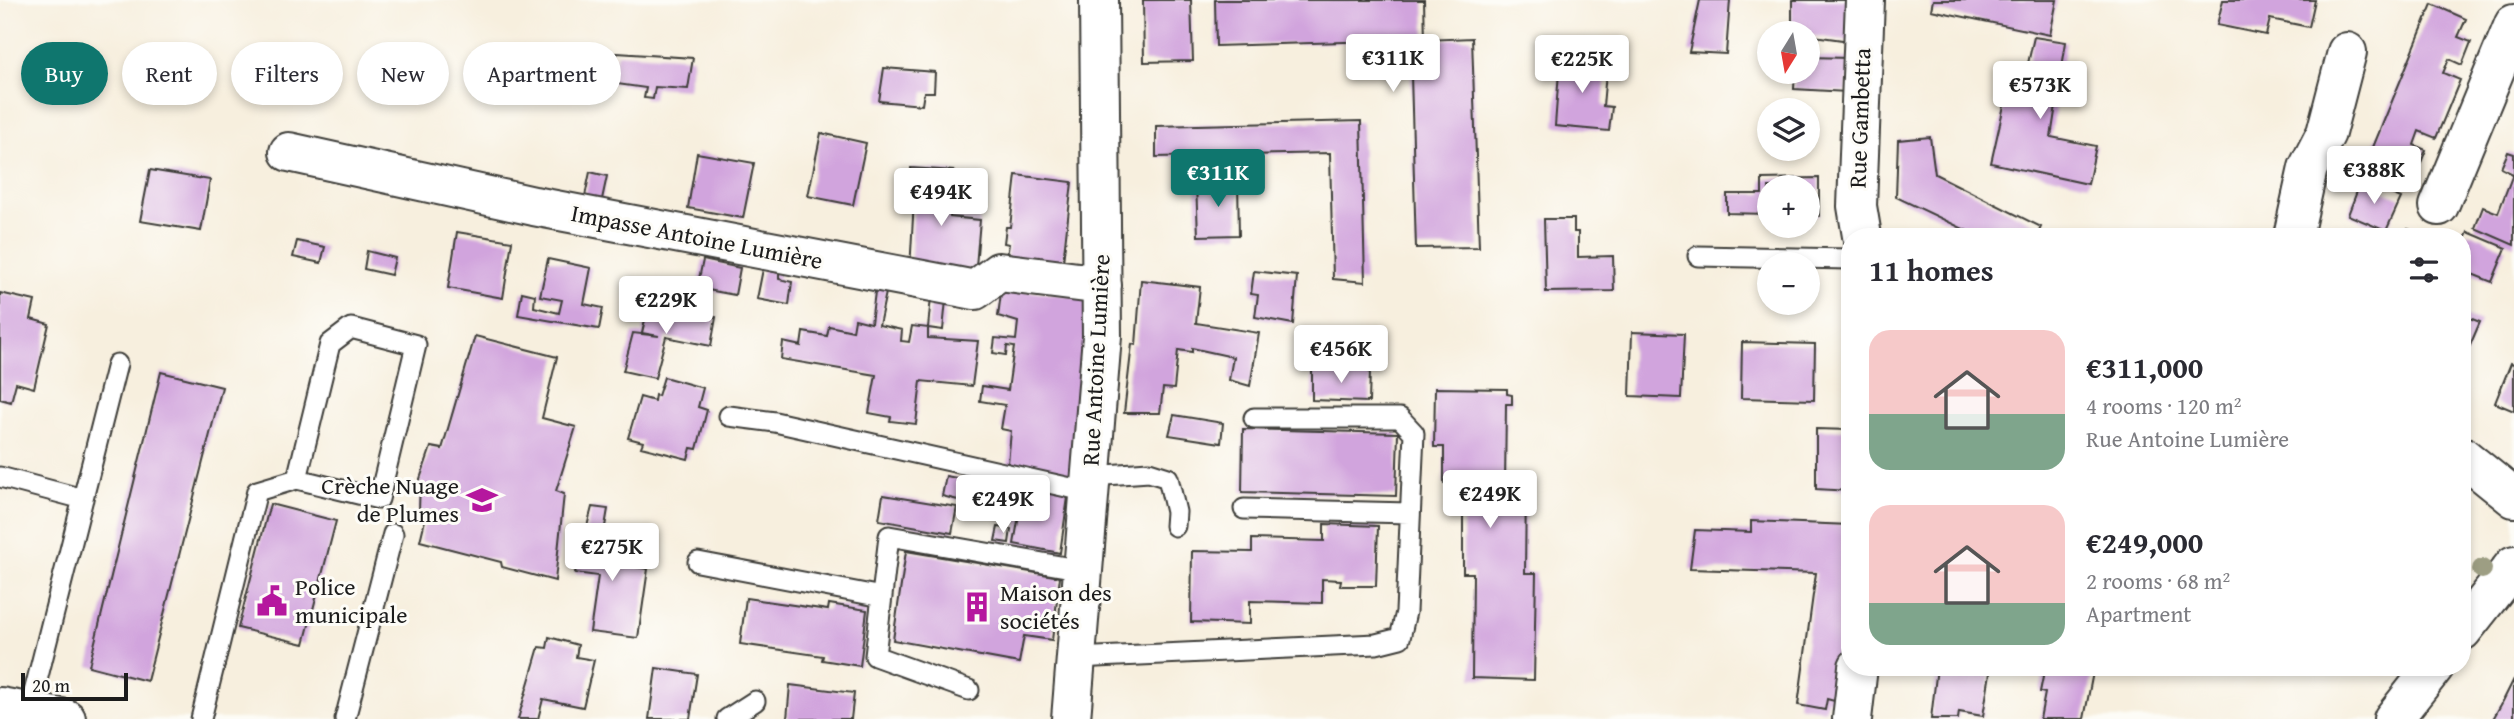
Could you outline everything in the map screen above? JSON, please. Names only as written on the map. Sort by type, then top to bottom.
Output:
[{"type":"street","name":"Rue Antoine Lumière","points":[[1071,719],[1102,336],[1099,0]]},
{"type":"street","name":"Rue Gambetta","points":[[1861,228],[1857,206],[1865,0]]},
{"type":"street","points":[[2439,206],[2514,24]]},
{"type":"street","points":[[2295,228],[2308,168],[2326,133],[2347,52]]},
{"type":"street","name":"Impasse Antoine Lumière","points":[[289,152],[534,206],[975,290],[999,272],[1101,285]]},
{"type":"street","points":[[2471,463],[2514,498]]},
{"type":"street","points":[[2471,620],[2514,565]]},
{"type":"street","points":[[1852,719],[1857,676]]},
{"type":"street","points":[[2393,719],[2427,676]]},
{"type":"street","points":[[14,710],[66,719]]},
{"type":"lane","points":[[1698,256],[1841,258]]},
{"type":"lane","points":[[201,719],[257,491],[298,479],[379,499],[416,345],[351,328],[330,344],[298,479]]},
{"type":"lane","points":[[14,710],[83,499],[117,364]]},
{"type":"lane","points":[[729,416],[775,422],[1090,484],[1149,472],[1168,478],[1176,512],[1175,526]]},
{"type":"lane","points":[[1076,658],[1376,644],[1400,638],[1406,612],[1414,433],[1400,418],[1254,418]]},
{"type":"lane","points":[[0,477],[83,499]]},
{"type":"lane","points":[[1244,509],[1410,513]]},
{"type":"lane","points":[[345,719],[393,534]]},
{"type":"lane","points":[[969,690],[876,656],[890,536],[1083,570]]},
{"type":"lane","points":[[698,562],[882,597]]},
{"type":"lane","points":[[727,719],[755,701]]},
{"type":"building","points":[[1143,0],[1191,0],[1193,61],[1144,62]]},
{"type":"building","points":[[1215,0],[1424,0],[1425,40],[1472,38],[1479,247],[1416,248],[1410,40],[1216,46]]},
{"type":"building","points":[[1700,0],[1730,0],[1726,54],[1689,52]]},
{"type":"building","points":[[1792,0],[1852,0],[1850,41],[1820,37],[1820,21],[1792,21]]},
{"type":"building","points":[[1933,0],[2057,0],[2050,35],[1931,10]]},
{"type":"building","points":[[2223,0],[2315,0],[2309,27],[2270,19],[2266,35],[2217,25]]},
{"type":"building","points":[[2432,4],[2466,19],[2458,37],[2471,42],[2462,65],[2449,59],[2443,73],[2460,80],[2436,138],[2419,131],[2414,145],[2426,150],[2418,170],[2405,165],[2398,183],[2364,169]]},
{"type":"building","points":[[2034,37],[2066,42],[2051,137],[2096,146],[2088,184],[1991,163],[2010,79],[2024,81]]},
{"type":"building","points":[[621,53],[693,58],[688,89],[655,87],[653,99],[644,98],[646,88],[621,85]]},
{"type":"building","points":[[1820,57],[1849,58],[1847,92],[1794,89],[1794,84],[1820,84]]},
{"type":"building","points":[[1560,58],[1607,61],[1603,106],[1612,107],[1609,131],[1555,126]]},
{"type":"building","points":[[884,68],[935,72],[934,92],[924,92],[922,105],[879,101]]},
{"type":"building","points":[[1361,121],[1365,282],[1333,279],[1330,153],[1156,157],[1156,126]]},
{"type":"building","points":[[821,133],[866,143],[853,205],[808,196]]},
{"type":"building","points":[[1930,137],[1935,174],[2041,228],[1961,228],[1896,197],[1898,140]]},
{"type":"building","points":[[2508,152],[2514,154],[2514,245],[2475,228],[2483,207],[2498,213],[2513,174],[2501,168]]},
{"type":"building","points":[[697,153],[754,163],[743,218],[688,208]]},
{"type":"building","points":[[911,168],[954,171],[950,217],[980,220],[975,278],[910,270],[915,182],[911,182]]},
{"type":"building","points":[[150,170],[210,180],[201,231],[140,221]]},
{"type":"building","points":[[590,172],[607,176],[601,204],[584,201]]},
{"type":"building","points":[[1016,175],[1072,182],[1062,271],[1006,262],[1009,244],[1004,243],[1006,227],[1010,227]]},
{"type":"building","points":[[1238,181],[1239,235],[1198,236],[1196,183]]},
{"type":"building","points":[[2361,181],[2401,198],[2387,228],[2379,228],[2348,215]]},
{"type":"building","points":[[1727,194],[1757,194],[1757,214],[1727,213]]},
{"type":"building","points":[[1544,219],[1574,219],[1574,232],[1578,232],[1578,257],[1613,256],[1614,291],[1546,292]]},
{"type":"building","points":[[457,232],[512,241],[503,298],[448,288]]},
{"type":"building","points":[[2471,233],[2506,248],[2492,282],[2471,274]]},
{"type":"building","points":[[297,241],[325,247],[321,263],[293,257]]},
{"type":"building","points":[[367,251],[395,258],[391,275],[364,269]]},
{"type":"building","points":[[548,259],[591,268],[584,304],[603,308],[599,329],[518,315],[522,292],[535,295],[534,307],[559,313],[562,300],[540,296]]},
{"type":"building","points":[[703,260],[740,268],[735,295],[697,288]]},
{"type":"building","points":[[763,269],[779,273],[779,279],[792,282],[789,305],[757,299]]},
{"type":"building","points":[[1254,271],[1297,276],[1293,324],[1255,317],[1258,295],[1251,294]]},
{"type":"building","points":[[1141,280],[1200,287],[1196,323],[1259,333],[1250,386],[1229,380],[1233,357],[1192,348],[1192,352],[1178,350],[1174,389],[1163,388],[1160,413],[1124,413],[1132,344],[1136,345]]},
{"type":"building","points":[[876,284],[887,288],[879,325],[902,330],[901,341],[909,342],[912,326],[928,328],[928,338],[978,341],[972,386],[921,381],[916,424],[890,421],[891,417],[869,413],[876,375],[781,359],[783,342],[801,346],[803,332],[827,336],[829,326],[853,331],[855,319],[871,323]]},
{"type":"building","points":[[1025,291],[1087,298],[1088,357],[1060,553],[1014,544],[1022,498],[992,495],[994,483],[1006,485],[1011,431],[1001,429],[1005,405],[980,401],[982,386],[1008,390],[1014,347],[1007,346],[1006,355],[993,353],[995,338],[1016,340],[1018,322],[998,316],[1001,293]]},
{"type":"building","points":[[0,293],[35,301],[31,319],[49,324],[34,388],[16,383],[11,402],[0,399]]},
{"type":"building","points":[[931,297],[946,300],[943,330],[928,328]]},
{"type":"building","points":[[649,302],[693,309],[692,313],[716,317],[711,346],[666,337],[655,378],[623,371],[633,333],[659,336],[642,333]]},
{"type":"building","points":[[2471,318],[2480,322],[2471,343]]},
{"type":"building","points":[[1632,332],[1684,334],[1681,398],[1630,396]]},
{"type":"building","name":"Crèche Nuage de Plumes","points":[[475,336],[557,357],[542,418],[576,427],[556,491],[564,494],[555,581],[502,567],[501,562],[420,541],[427,512],[419,511],[420,479],[431,447],[442,449]]},
{"type":"building","points":[[1742,342],[1815,344],[1814,400],[1741,398]]},
{"type":"building","points":[[2511,363],[2514,364],[2514,411],[2495,403]]},
{"type":"building","points":[[1312,368],[1370,370],[1369,402],[1312,400]]},
{"type":"building","points":[[161,372],[222,387],[147,681],[89,666]]},
{"type":"building","points":[[664,377],[703,388],[698,407],[707,410],[697,449],[691,448],[688,459],[641,447],[643,442],[628,438],[640,397],[654,401]]},
{"type":"building","points":[[1435,388],[1507,389],[1507,394],[1512,395],[1512,404],[1506,404],[1505,484],[1526,485],[1525,573],[1536,573],[1534,680],[1472,678],[1473,573],[1463,573],[1463,484],[1444,483],[1444,447],[1434,447]]},
{"type":"building","points":[[1174,415],[1223,423],[1221,443],[1169,435]]},
{"type":"building","points":[[1243,429],[1398,433],[1396,496],[1242,492]]},
{"type":"building","points":[[1816,429],[1841,430],[1841,490],[1816,489]]},
{"type":"building","points":[[946,476],[962,479],[958,500],[942,496]]},
{"type":"building","points":[[883,495],[957,507],[952,533],[879,520]]},
{"type":"building","points":[[270,504],[336,521],[304,644],[238,628]]},
{"type":"building","points":[[592,507],[608,509],[601,550],[618,553],[616,564],[648,569],[638,638],[590,632],[598,576],[575,573]]},
{"type":"building","points":[[1751,521],[1841,525],[1841,676],[1838,702],[1827,699],[1825,710],[1798,705],[1816,573],[1690,569],[1695,530],[1751,532]]},
{"type":"building","points":[[1324,524],[1378,526],[1376,586],[1340,586],[1341,580],[1322,579],[1322,603],[1250,601],[1250,624],[1191,622],[1192,551],[1252,552],[1252,539],[1324,541]]},
{"type":"building","points":[[998,527],[1011,529],[1009,543],[995,541]]},
{"type":"building","name":"Maison des sociétés","points":[[906,551],[1060,577],[1052,640],[1024,636],[1019,663],[893,640]]},
{"type":"building","points":[[746,598],[828,610],[829,604],[867,610],[860,666],[822,660],[823,656],[740,644]]},
{"type":"building","points":[[549,637],[578,645],[576,657],[594,660],[583,707],[543,699],[538,719],[518,719],[539,647],[547,648]]},
{"type":"building","points":[[656,668],[697,674],[690,719],[649,719]]},
{"type":"building","points":[[1936,676],[1990,676],[1983,716],[1959,712],[1958,719],[1931,719]]},
{"type":"building","points":[[2043,676],[2092,676],[2084,719],[2040,719],[2045,693],[2040,692]]},
{"type":"building","points":[[2514,679],[2514,719],[2493,719],[2503,701]]},
{"type":"building","points":[[790,685],[854,693],[851,719],[787,719]]},
{"type":"place","name":"Crèche Nuage de Plumes","points":[[482,500]]},
{"type":"place","name":"Police municipale","points":[[272,601]]},
{"type":"place","name":"Maison des sociétés","points":[[977,607]]}]
